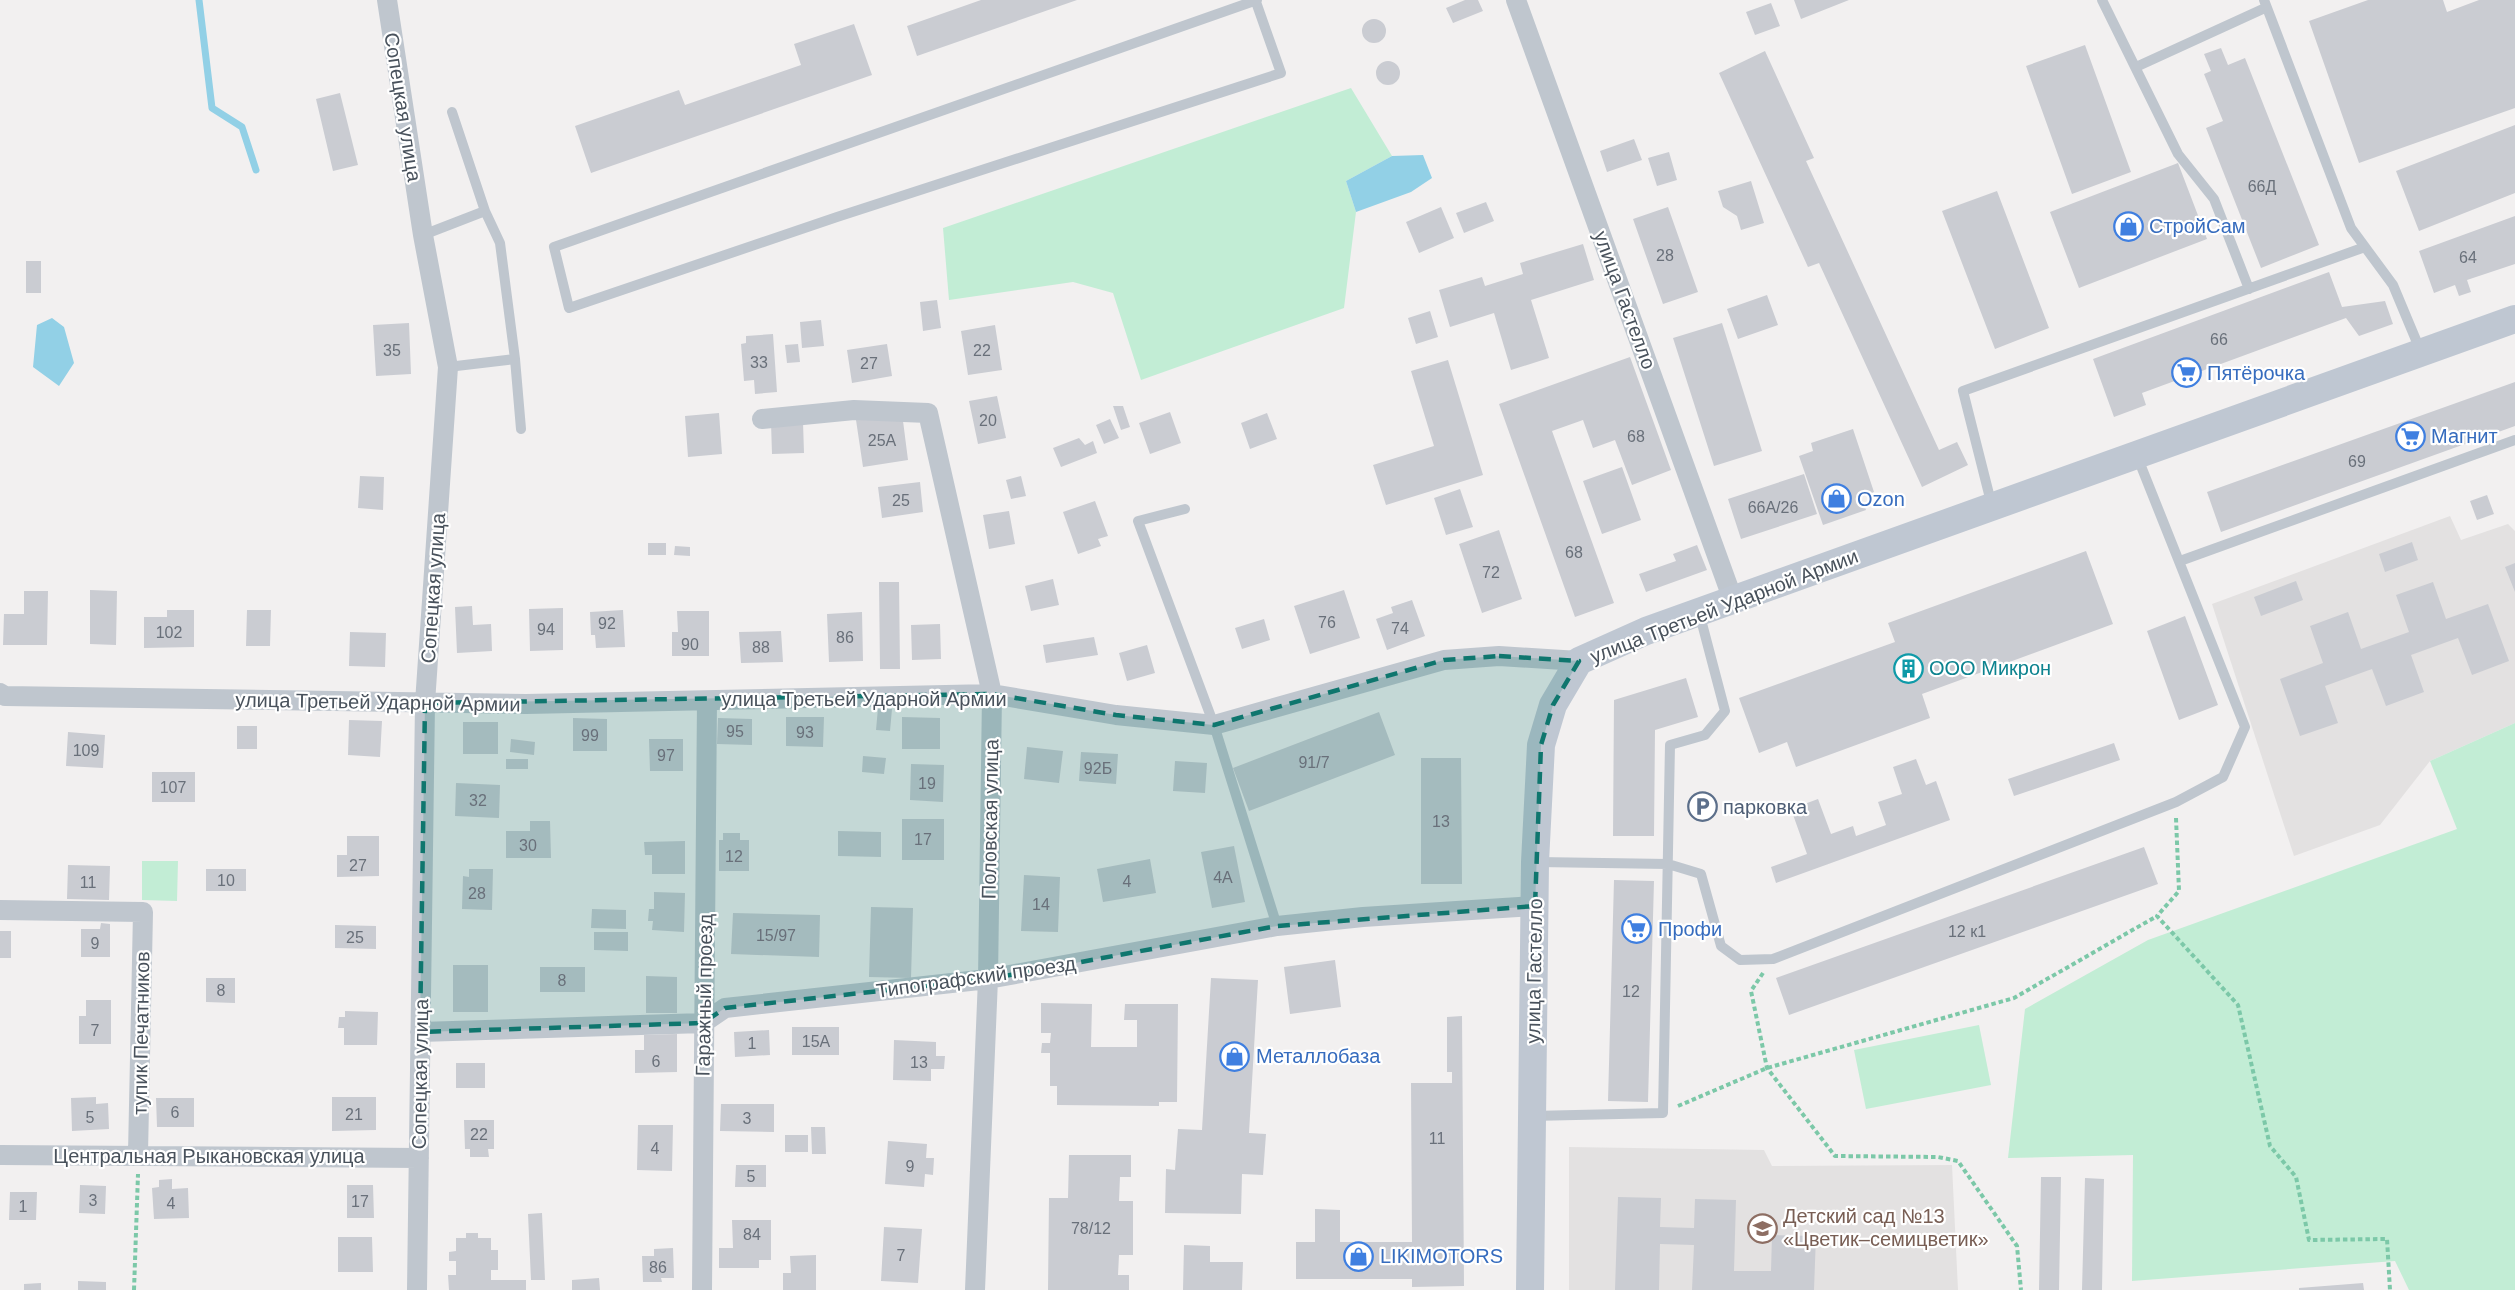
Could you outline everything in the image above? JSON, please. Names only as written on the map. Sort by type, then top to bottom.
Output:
[{"type":"main road","name":"улица Третьей Ударной Армии","points":[[1579,661],[1646,631],[2515,319]]},
{"type":"main road","name":"улица Гастелло","points":[[1530,1290],[1535,862],[1540,745],[1553,705],[1579,661]]},
{"type":"street","name":"Сопецкая улица","points":[[387,0],[423,235],[448,367],[425,703],[417,1290]]},
{"type":"street","name":"улица Гастелло","points":[[1516,0],[1733,600]]},
{"type":"street","name":"Половская улица","points":[[762,419],[854,410],[928,413],[992,694],[988,979],[975,1290]]},
{"type":"street","name":"улица Третьей Ударной Армии","points":[[2,695],[425,703],[992,694],[1116,715],[1214,725],[1444,660],[1499,656],[1579,661]]},
{"type":"street","name":"Гаражный проезд","points":[[702,1290],[707,700]]},
{"type":"street","name":"Типографский проезд","points":[[420,1032],[703,1023],[725,1008],[988,979],[1277,926],[1363,917],[1535,906]]},
{"type":"street","name":"тупик Печатников","points":[[0,910],[143,912],[138,1154]]},
{"type":"street","name":"Центральная Рыкановская улица","points":[[0,1155],[138,1154],[419,1158]]},
{"type":"lane","points":[[2102,0],[2178,154],[2214,199],[2249,290]]},
{"type":"lane","points":[[1256,1],[1281,73],[837,217],[569,308],[554,247],[1256,1]]},
{"type":"lane","points":[[2136,68],[2264,4],[2351,228],[2393,285],[2421,353]]},
{"type":"lane","points":[[452,112],[485,211],[500,243],[515,358],[521,429]]},
{"type":"lane","points":[[423,235],[485,211]]},
{"type":"lane","points":[[1992,507],[1963,391],[2365,247]]},
{"type":"lane","points":[[448,367],[515,358]]},
{"type":"lane","points":[[2180,561],[2515,440]]},
{"type":"lane","points":[[1535,862],[1668,864],[1701,874],[1721,946],[1740,960],[1773,959],[2176,802],[2223,777],[2245,726],[2137,456]]},
{"type":"lane","points":[[1185,509],[1138,521],[1214,725],[1277,926]]},
{"type":"lane","points":[[1532,1116],[1663,1113],[1670,745],[1705,735],[1725,711],[1699,612]]},
{"type":"path","points":[[1663,1113],[1767,1068],[2014,998],[2157,916],[2179,891],[2176,802]]},
{"type":"path","points":[[2157,916],[2238,1005],[2270,1146],[2296,1178],[2309,1240],[2387,1239],[2390,1290]]},
{"type":"path","points":[[1773,959],[1751,991],[1767,1068],[1835,1156],[1938,1157],[1958,1161],[2017,1246],[2021,1290]]},
{"type":"path","points":[[134,1290],[138,1154]]},
{"type":"highlighted area","points":[[1499,656],[1579,661],[1553,705],[1541,745],[1535,906],[1277,926],[988,979],[725,1008],[703,1023],[420,1032],[425,703],[992,694],[1116,715],[1214,725],[1444,660]]},
{"type":"shaded area","points":[[2450,516],[2461,540],[2508,524],[2515,531],[2515,723],[2430,761],[2380,825],[2294,856],[2212,604]]},
{"type":"shaded area","name":"Детский сад №13 «Цветик–семицветик»","points":[[1569,1147],[1764,1150],[1772,1166],[1952,1165],[1958,1290],[1569,1290]]},
{"type":"green space","points":[[1351,88],[1392,156],[1346,181],[1356,212],[1344,308],[1141,380],[1113,293],[1073,282],[949,300],[943,228]]},
{"type":"green space","points":[[2515,723],[2515,1290],[2409,1290],[2395,1261],[2132,1281],[2133,1155],[2008,1158],[2025,1009],[2148,940],[2457,829],[2430,761]]},
{"type":"green space","points":[[142,861],[178,861],[177,901],[142,900]]},
{"type":"green space","points":[[1979,1025],[1991,1085],[1866,1109],[1854,1050]]},
{"type":"water","points":[[1423,155],[1432,178],[1411,192],[1356,212],[1346,181],[1392,156]]},
{"type":"water","points":[[52,318],[64,327],[74,363],[59,386],[33,367],[37,325]]},
{"type":"building","points":[[981,0],[1077,0],[917,56],[907,26]]},
{"type":"building","points":[[1465,0],[1478,0],[1483,11],[1453,23],[1446,8]]},
{"type":"building","points":[[1794,0],[1849,0],[1801,19]]},
{"type":"building","points":[[2368,0],[2443,0],[2447,12],[2479,0],[2515,0],[2515,108],[2359,163],[2309,21]]},
{"type":"building","points":[[1771,3],[1780,26],[1755,35],[1746,12]]},
{"type":"building","points":[[1374,19],[1383,22],[1386,31],[1383,40],[1374,43],[1365,40],[1362,31],[1365,22]]},
{"type":"building","points":[[854,24],[872,75],[591,173],[575,126],[679,90],[685,105],[801,65],[794,44]]},
{"type":"building","points":[[2085,45],[2131,172],[2072,194],[2026,66]]},
{"type":"building","points":[[2221,48],[2228,65],[2245,58],[2319,245],[2261,268],[2206,128],[2223,121],[2204,74],[2211,71],[2204,54]]},
{"type":"building","points":[[1765,51],[1814,158],[1806,161],[1939,450],[1957,442],[1968,465],[1922,487],[1819,263],[1808,267],[1719,73]]},
{"type":"building","points":[[1388,61],[1397,64],[1400,73],[1397,82],[1388,85],[1379,82],[1376,73],[1379,64]]},
{"type":"building","points":[[340,93],[358,165],[333,171],[316,99]]},
{"type":"building","points":[[2515,125],[2515,193],[2419,231],[2396,171]]},
{"type":"building","points":[[1634,139],[1642,160],[1607,172],[1600,151]]},
{"type":"building","points":[[1669,152],[1677,180],[1657,186],[1648,158]]},
{"type":"building","name":"СтройСам","points":[[2178,163],[2207,239],[2079,288],[2050,212]]},
{"type":"building","points":[[1751,181],[1764,223],[1741,230],[1737,216],[1723,207],[1718,191]]},
{"type":"building","points":[[1997,191],[2049,328],[1995,349],[1942,211]]},
{"type":"building","points":[[1486,202],[1494,221],[1464,233],[1456,213]]},
{"type":"building","points":[[1441,207],[1454,238],[1419,253],[1406,222]]},
{"type":"building","points":[[1668,207],[1698,292],[1663,304],[1633,219]]},
{"type":"building","points":[[2515,216],[2515,264],[2467,280],[2471,292],[2459,296],[2455,285],[2434,293],[2419,251]]},
{"type":"building","points":[[1583,244],[1594,280],[1531,300],[1549,358],[1511,370],[1494,313],[1450,327],[1439,290],[1482,277],[1485,286],[1523,274],[1520,263]]},
{"type":"building","points":[[26,261],[41,261],[41,293],[26,293]]},
{"type":"building","points":[[2329,272],[2342,307],[2385,301],[2393,324],[2359,336],[2346,318],[2142,393],[2146,405],[2114,417],[2093,359]]},
{"type":"building","points":[[1767,295],[1778,325],[1738,339],[1727,309]]},
{"type":"building","points":[[937,300],[941,328],[923,331],[920,302]]},
{"type":"building","points":[[1430,311],[1438,337],[1416,344],[1408,318]]},
{"type":"building","points":[[821,320],[824,346],[802,348],[800,322]]},
{"type":"building","points":[[409,323],[411,374],[376,376],[373,325]]},
{"type":"building","points":[[1722,323],[1762,451],[1714,466],[1673,338]]},
{"type":"building","points":[[995,325],[1002,370],[968,375],[961,331]]},
{"type":"building","points":[[773,334],[777,392],[755,394],[754,380],[744,381],[741,344],[746,343],[746,336]]},
{"type":"building","points":[[798,344],[800,362],[787,363],[785,345]]},
{"type":"building","points":[[887,344],[892,376],[852,383],[847,350]]},
{"type":"building","points":[[1630,357],[1671,470],[1632,485],[1615,440],[1593,448],[1583,420],[1552,431],[1614,603],[1575,617],[1499,404]]},
{"type":"building","points":[[1448,360],[1483,475],[1386,505],[1373,465],[1434,446],[1411,371]]},
{"type":"building","points":[[2515,382],[2515,426],[2221,532],[2207,492]]},
{"type":"building","points":[[997,396],[1006,438],[978,444],[969,401]]},
{"type":"building","points":[[1113,406],[1123,406],[1130,427],[1121,430]]},
{"type":"building","points":[[1170,412],[1181,443],[1150,454],[1139,423]]},
{"type":"building","points":[[719,413],[722,454],[688,457],[685,416]]},
{"type":"building","points":[[902,413],[908,460],[863,467],[856,420]]},
{"type":"building","points":[[1267,413],[1277,439],[1250,449],[1241,423]]},
{"type":"building","points":[[1110,419],[1119,438],[1104,444],[1096,425]]},
{"type":"building","points":[[803,422],[804,453],[772,454],[771,423]]},
{"type":"building","points":[[1853,429],[1874,492],[1861,497],[1866,510],[1823,525],[1799,456],[1813,451],[1811,443]]},
{"type":"building","points":[[1079,438],[1085,445],[1093,441],[1097,453],[1061,467],[1053,448]]},
{"type":"building","points":[[1622,467],[1641,520],[1602,534],[1583,481]]},
{"type":"building","points":[[1804,474],[1817,514],[1741,539],[1728,499]]},
{"type":"building","points":[[360,476],[384,477],[383,510],[358,508]]},
{"type":"building","points":[[1021,476],[1026,496],[1011,499],[1006,480]]},
{"type":"building","points":[[920,482],[923,512],[882,518],[878,487]]},
{"type":"building","points":[[1460,489],[1473,527],[1446,535],[1434,498]]},
{"type":"building","points":[[2487,495],[2494,514],[2477,520],[2470,501]]},
{"type":"building","points":[[1095,501],[1108,536],[1098,539],[1101,546],[1078,554],[1063,512]]},
{"type":"building","points":[[1009,511],[1015,544],[989,549],[983,515]]},
{"type":"building","points":[[1499,530],[1522,599],[1482,613],[1459,544]]},
{"type":"building","points":[[2412,542],[2418,560],[2385,572],[2379,554]]},
{"type":"building","points":[[648,543],[666,543],[666,555],[648,555]]},
{"type":"building","points":[[1697,545],[1707,570],[1646,592],[1639,574],[1676,561],[1673,554]]},
{"type":"building","points":[[675,546],[690,547],[690,556],[674,555]]},
{"type":"building","name":"ООО Микрон","points":[[2086,551],[2113,624],[1922,694],[1930,718],[1796,767],[1787,742],[1759,753],[1739,698],[1895,642],[1888,623]]},
{"type":"building","points":[[2515,563],[2515,592],[2505,567]]},
{"type":"building","points":[[1053,579],[1059,605],[1031,611],[1025,586]]},
{"type":"building","points":[[2296,581],[2303,600],[2261,616],[2254,597]]},
{"type":"building","points":[[879,582],[899,582],[900,669],[880,669]]},
{"type":"building","points":[[2433,582],[2446,619],[2488,604],[2509,661],[2472,675],[2458,638],[2411,655],[2424,692],[2386,706],[2372,669],[2325,686],[2338,723],[2300,736],[2280,679],[2323,663],[2310,626],[2348,612],[2361,649],[2409,632],[2396,595]]},
{"type":"building","points":[[90,590],[117,591],[116,645],[90,644]]},
{"type":"building","points":[[1344,590],[1360,638],[1310,654],[1294,606]]},
{"type":"building","points":[[24,591],[48,591],[47,645],[3,645],[4,614],[24,614]]},
{"type":"building","points":[[1412,600],[1425,636],[1387,650],[1376,619],[1393,613],[1391,607]]},
{"type":"building","points":[[472,606],[473,625],[491,624],[492,651],[457,653],[455,607]]},
{"type":"building","points":[[563,608],[563,650],[530,651],[529,609]]},
{"type":"building","points":[[167,610],[194,610],[194,647],[144,648],[144,617],[167,617]]},
{"type":"building","points":[[247,610],[271,610],[270,646],[246,646]]},
{"type":"building","points":[[623,610],[625,647],[596,648],[595,635],[591,635],[590,612]]},
{"type":"building","points":[[677,611],[709,611],[709,656],[672,656],[672,632],[678,632]]},
{"type":"building","points":[[862,612],[863,661],[829,662],[827,614]]},
{"type":"building","points":[[2185,616],[2218,705],[2179,720],[2147,631]]},
{"type":"building","points":[[1264,619],[1270,640],[1242,649],[1235,628]]},
{"type":"building","points":[[940,624],[941,659],[912,660],[911,625]]},
{"type":"building","points":[[781,631],[783,662],[741,663],[739,632]]},
{"type":"building","points":[[350,632],[386,633],[385,667],[349,666]]},
{"type":"building","points":[[1094,637],[1098,655],[1046,663],[1043,645]]},
{"type":"building","points":[[1147,645],[1155,673],[1127,681],[1119,653]]},
{"type":"building","points":[[1686,678],[1698,717],[1655,730],[1654,836],[1613,836],[1614,700]]},
{"type":"building","points":[[878,708],[892,709],[890,731],[876,730]]},
{"type":"building","points":[[1379,712],[1395,755],[1249,811],[1233,768]]},
{"type":"building","points":[[786,717],[824,717],[823,747],[786,746]]},
{"type":"building","points":[[902,717],[940,718],[940,749],[902,749]]},
{"type":"building","points":[[573,718],[607,719],[607,751],[573,751]]},
{"type":"building","points":[[718,718],[752,719],[752,745],[717,744]]},
{"type":"building","points":[[349,720],[382,721],[380,757],[348,755]]},
{"type":"building","points":[[463,722],[498,722],[498,754],[463,754]]},
{"type":"building","points":[[237,726],[257,726],[257,749],[237,749]]},
{"type":"building","points":[[68,732],[105,735],[103,768],[66,766]]},
{"type":"building","points":[[511,739],[535,742],[534,755],[510,752]]},
{"type":"building","points":[[649,739],[683,739],[683,771],[650,771]]},
{"type":"building","points":[[2114,743],[2120,760],[2014,796],[2008,779]]},
{"type":"building","points":[[1027,747],[1063,751],[1059,783],[1024,779]]},
{"type":"building","points":[[1081,752],[1118,754],[1116,784],[1079,781]]},
{"type":"building","points":[[863,756],[886,758],[884,774],[862,772]]},
{"type":"building","points":[[1421,758],[1461,758],[1462,884],[1421,884]]},
{"type":"building","points":[[506,759],[528,759],[528,769],[506,769]]},
{"type":"building","points":[[1916,759],[1926,785],[1936,781],[1950,820],[1776,883],[1771,867],[1807,854],[1791,809],[1818,799],[1831,834],[1853,826],[1856,836],[1886,825],[1878,802],[1902,794],[1893,767]]},
{"type":"building","points":[[1175,761],[1207,763],[1205,793],[1173,791]]},
{"type":"building","points":[[911,764],[944,765],[943,802],[910,800]]},
{"type":"building","points":[[152,772],[195,772],[195,802],[152,802]]},
{"type":"building","points":[[456,783],[500,785],[499,818],[455,816]]},
{"type":"building","points":[[902,819],[944,819],[944,860],[902,860]]},
{"type":"building","points":[[530,821],[550,821],[551,858],[506,858],[506,831],[530,831]]},
{"type":"building","points":[[838,831],[881,832],[881,857],[838,856]]},
{"type":"building","points":[[723,833],[740,833],[740,840],[749,840],[749,871],[719,871],[719,840],[723,840]]},
{"type":"building","points":[[347,836],[379,836],[379,876],[337,877],[337,855],[347,855]]},
{"type":"building","points":[[685,841],[685,874],[652,874],[652,855],[645,855],[644,842]]},
{"type":"building","points":[[1234,846],[1245,902],[1212,908],[1201,852]]},
{"type":"building","points":[[2144,847],[2158,884],[1789,1015],[1776,978]]},
{"type":"building","points":[[1150,859],[1156,893],[1103,902],[1097,869]]},
{"type":"building","points":[[68,865],[110,866],[109,900],[67,899]]},
{"type":"building","points":[[206,869],[246,869],[246,891],[206,891]]},
{"type":"building","points":[[469,869],[493,869],[492,910],[462,909],[463,876],[469,877]]},
{"type":"building","points":[[1024,875],[1060,877],[1058,932],[1021,931]]},
{"type":"building","points":[[1614,880],[1654,881],[1648,1102],[1608,1101]]},
{"type":"building","points":[[654,892],[685,893],[684,932],[652,930],[653,921],[648,921],[649,909],[654,909]]},
{"type":"building","points":[[871,907],[913,908],[911,978],[869,977]]},
{"type":"building","points":[[592,909],[626,910],[626,929],[591,928]]},
{"type":"building","points":[[733,913],[820,915],[819,957],[731,954]]},
{"type":"building","points":[[101,923],[110,924],[110,957],[81,957],[81,929],[100,929]]},
{"type":"building","points":[[335,925],[376,926],[376,949],[335,948]]},
{"type":"building","points":[[0,931],[11,931],[11,958],[0,958]]},
{"type":"building","points":[[594,932],[628,932],[628,951],[594,950]]},
{"type":"building","points":[[1335,960],[1341,1007],[1290,1014],[1284,967]]},
{"type":"building","points":[[453,965],[488,965],[488,1012],[453,1012]]},
{"type":"building","points":[[540,967],[585,967],[585,992],[540,992]]},
{"type":"building","points":[[646,976],[677,977],[677,1013],[646,1013]]},
{"type":"building","points":[[206,978],[235,978],[235,1003],[206,1002]]},
{"type":"building","points":[[1211,978],[1258,980],[1249,1133],[1266,1134],[1263,1175],[1242,1174],[1241,1214],[1165,1213],[1166,1169],[1175,1170],[1178,1129],[1202,1130]]},
{"type":"building","points":[[86,1000],[111,1000],[111,1044],[79,1044],[79,1016],[86,1016]]},
{"type":"building","points":[[1041,1003],[1092,1004],[1091,1047],[1137,1047],[1137,1020],[1124,1020],[1125,1004],[1178,1004],[1177,1102],[1159,1102],[1159,1106],[1057,1105],[1057,1086],[1050,1086],[1050,1053],[1041,1053],[1042,1043],[1050,1043],[1051,1033],[1041,1033]]},
{"type":"building","points":[[345,1011],[378,1012],[377,1045],[344,1045],[344,1028],[338,1028],[339,1017],[345,1017]]},
{"type":"building","points":[[1462,1016],[1464,1286],[1412,1287],[1412,1279],[1296,1279],[1296,1242],[1315,1242],[1315,1209],[1340,1210],[1340,1242],[1412,1242],[1411,1083],[1452,1083],[1452,1072],[1447,1072],[1447,1017]]},
{"type":"building","points":[[792,1027],[839,1027],[839,1055],[792,1055]]},
{"type":"building","points":[[769,1030],[770,1055],[735,1057],[734,1032]]},
{"type":"building","points":[[677,1034],[677,1072],[635,1073],[635,1050],[644,1050],[644,1035]]},
{"type":"building","points":[[894,1040],[936,1042],[936,1056],[945,1056],[944,1069],[931,1069],[931,1081],[893,1080]]},
{"type":"building","points":[[456,1063],[485,1063],[485,1088],[456,1088]]},
{"type":"building","points":[[96,1097],[96,1104],[108,1103],[109,1129],[72,1131],[71,1098]]},
{"type":"building","points":[[332,1097],[376,1097],[376,1130],[332,1131]]},
{"type":"building","points":[[156,1098],[194,1098],[194,1127],[157,1127]]},
{"type":"building","points":[[721,1104],[774,1104],[774,1132],[720,1131]]},
{"type":"building","points":[[464,1120],[494,1120],[494,1149],[488,1149],[489,1157],[470,1157],[470,1149],[465,1149]]},
{"type":"building","points":[[638,1125],[673,1125],[672,1171],[637,1170]]},
{"type":"building","points":[[811,1127],[825,1127],[826,1154],[812,1154]]},
{"type":"building","points":[[785,1135],[808,1135],[808,1152],[785,1152]]},
{"type":"building","points":[[888,1141],[927,1144],[926,1158],[934,1158],[933,1175],[925,1174],[924,1187],[885,1184]]},
{"type":"building","points":[[1069,1155],[1131,1155],[1131,1177],[1120,1177],[1119,1201],[1133,1201],[1133,1255],[1119,1255],[1118,1275],[1129,1275],[1129,1290],[1048,1290],[1049,1198],[1068,1198]]},
{"type":"building","points":[[736,1165],[766,1165],[766,1187],[735,1187]]},
{"type":"building","points":[[2041,1177],[2061,1177],[2059,1290],[2039,1290]]},
{"type":"building","points":[[2085,1178],[2104,1179],[2102,1290],[2082,1290]]},
{"type":"building","points":[[172,1179],[172,1189],[188,1188],[189,1218],[154,1219],[152,1188],[159,1187],[159,1180]]},
{"type":"building","points":[[80,1185],[106,1186],[105,1214],[79,1213]]},
{"type":"building","points":[[347,1185],[373,1185],[374,1218],[347,1218]]},
{"type":"building","points":[[10,1192],[37,1192],[36,1220],[9,1220]]},
{"type":"building","points":[[1618,1197],[1661,1198],[1660,1227],[1694,1228],[1695,1199],[1736,1200],[1734,1271],[1771,1271],[1772,1235],[1816,1236],[1814,1290],[1692,1290],[1694,1245],[1660,1244],[1659,1290],[1615,1290]]},
{"type":"building","points":[[542,1213],[545,1280],[531,1280],[528,1214]]},
{"type":"building","points":[[732,1220],[771,1220],[771,1260],[759,1260],[759,1268],[719,1268],[719,1248],[733,1248]]},
{"type":"building","points":[[884,1227],[922,1229],[918,1283],[881,1281]]},
{"type":"building","points":[[466,1233],[478,1233],[478,1238],[491,1238],[491,1250],[498,1250],[498,1270],[491,1270],[491,1280],[526,1280],[526,1290],[449,1290],[448,1275],[456,1275],[456,1261],[449,1261],[449,1252],[456,1251],[456,1238],[466,1238]]},
{"type":"building","points":[[338,1237],[372,1237],[373,1272],[338,1272]]},
{"type":"building","points":[[1184,1245],[1210,1246],[1210,1262],[1243,1262],[1242,1290],[1183,1290]]},
{"type":"building","points":[[673,1248],[674,1278],[661,1278],[662,1282],[643,1282],[642,1256],[654,1256],[654,1249]]},
{"type":"building","points":[[816,1255],[816,1290],[783,1290],[783,1273],[791,1273],[790,1256]]},
{"type":"building","points":[[599,1278],[600,1290],[572,1290],[572,1280]]},
{"type":"building","points":[[78,1281],[106,1282],[106,1290],[78,1290]]},
{"type":"building","points":[[41,1283],[41,1290],[24,1290],[24,1284]]},
{"type":"building","points":[[2363,1283],[2364,1290],[2299,1290],[2299,1288]]},
{"type":"waterway","points":[[199,0],[212,108],[242,127],[256,170]]},
{"type":"place","name":"СтройСам","points":[[2128,226]]},
{"type":"place","name":"Пятёрочка","points":[[2186,373]]},
{"type":"place","name":"Магнит","points":[[2410,436]]},
{"type":"place","name":"Ozon","points":[[1836,499]]},
{"type":"place","name":"ООО Микрон","points":[[1908,668]]},
{"type":"place","name":"парковка","points":[[1702,807]]},
{"type":"place","name":"Профи","points":[[1637,929]]},
{"type":"place","name":"Металлобаза","points":[[1235,1056]]},
{"type":"place","name":"Детский сад №13 «Цветик–семицветик»","points":[[1762,1228]]},
{"type":"place","name":"LIKIMOTORS","points":[[1359,1256]]}]
